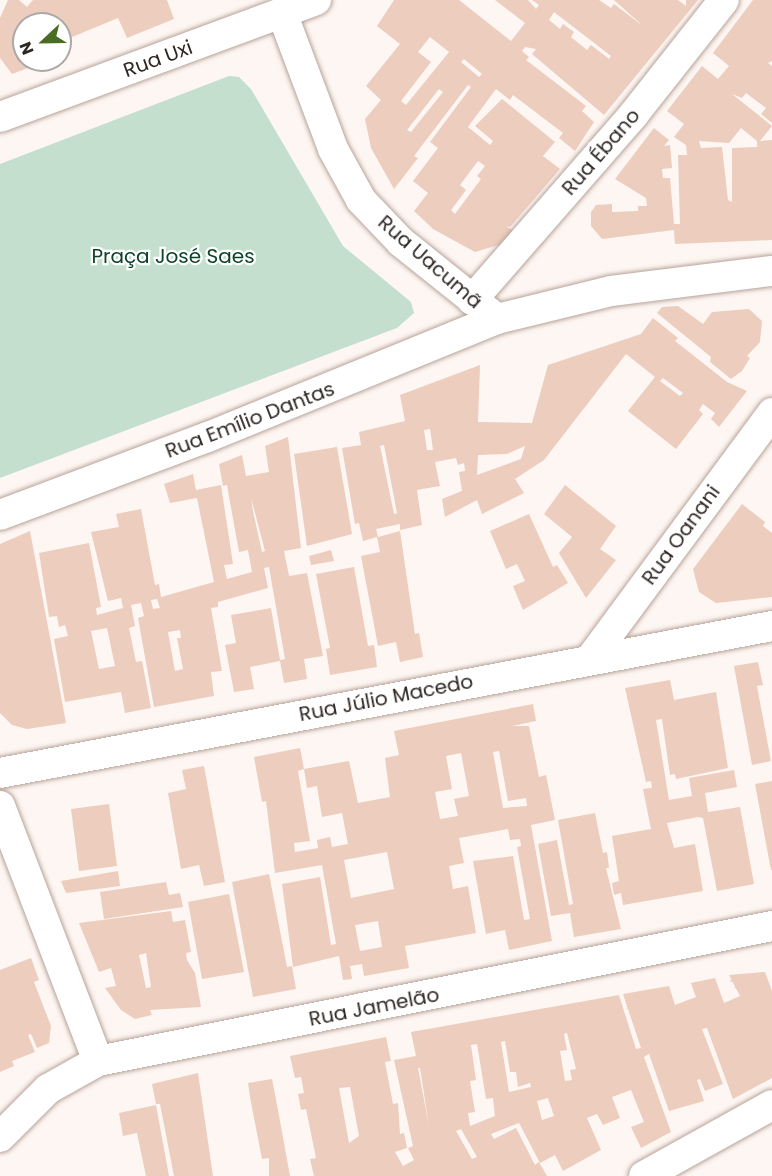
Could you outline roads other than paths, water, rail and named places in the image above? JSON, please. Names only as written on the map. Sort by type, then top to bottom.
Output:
[{"type":"street","name":"Rua Uxi","points":[[0,117],[316,0]]},
{"type":"street","name":"Rua Ébano","points":[[472,300],[634,114],[724,0]]},
{"type":"street","name":"Rua Uacumã","points":[[282,13],[333,149],[361,200],[401,242],[497,319],[611,291],[772,271]]},
{"type":"street","name":"Rua Emílio Dantas","points":[[0,514],[208,437],[497,319]]},
{"type":"street","name":"Rua Oanani","points":[[591,658],[772,413]]},
{"type":"street","name":"Rua Júlio Macedo","points":[[0,773],[591,658],[772,626]]},
{"type":"street","points":[[0,806],[98,1061]]},
{"type":"street","name":"Rua Jamelão","points":[[0,1137],[48,1089],[98,1061],[772,926]]},
{"type":"street","points":[[649,1175],[772,1105]]},
{"type":"park label","name":"Praça José Saes","points":[[173,256]]}]
